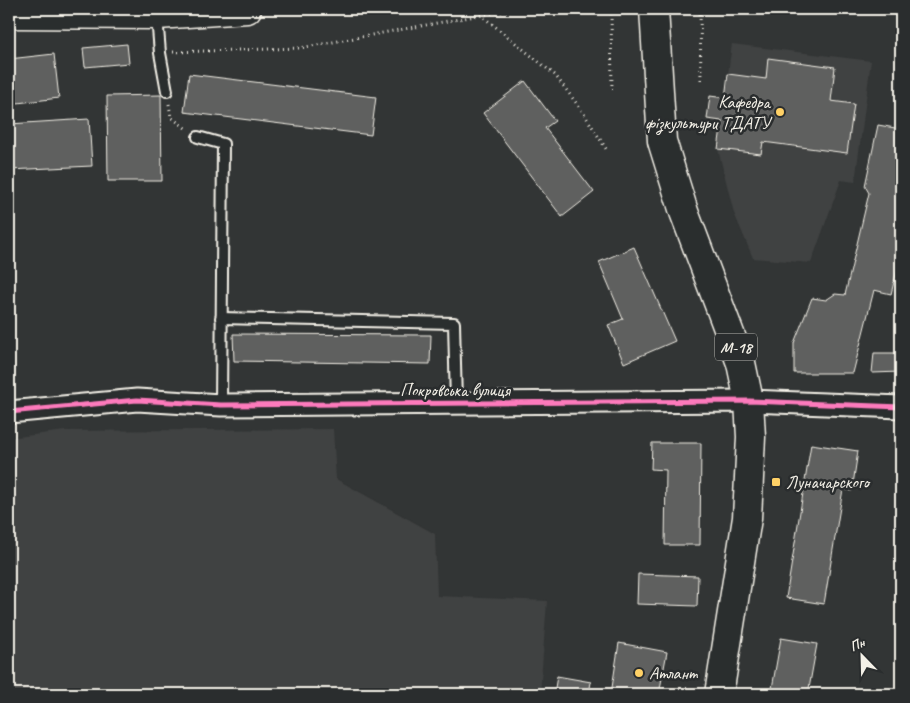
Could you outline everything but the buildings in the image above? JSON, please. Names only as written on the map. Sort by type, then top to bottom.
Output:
[{"type":"highway","points":[[9,14],[157,15],[236,9]]},
{"type":"highway","name":"М-18","points":[[654,9],[662,141],[684,212],[741,363],[749,401],[751,437],[747,518],[719,694]]},
{"type":"street","name":"Покровська вулиця","points":[[9,412],[137,400],[221,405],[749,401],[901,407]]},
{"type":"lane","points":[[157,15],[160,53],[167,91]]},
{"type":"lane","points":[[198,137],[223,144],[221,405]]},
{"type":"lane","points":[[221,318],[454,324],[456,403]]},
{"type":"path","points":[[160,53],[300,48],[518,9]]},
{"type":"path","points":[[612,9],[612,92]]},
{"type":"path","points":[[700,9],[701,80]]},
{"type":"path","points":[[481,15],[555,75],[583,112],[608,152]]},
{"type":"path","points":[[171,117],[198,137]]},
{"type":"shaded area","points":[[732,44],[871,61],[855,182],[841,180],[811,263],[753,258],[734,213],[718,149]]},
{"type":"shaded area","points":[[333,429],[336,479],[435,534],[437,596],[547,601],[540,694],[9,694],[9,438],[65,431]]},
{"type":"cycle path","points":[[9,412],[137,400],[221,405],[749,401],[901,407]]},
{"type":"place","name":"Кафедра фізкультури ТДАТУ","points":[[780,112]]},
{"type":"place","name":"Луначарского","points":[[776,482]]},
{"type":"place","name":"Атлант","points":[[639,673]]}]
